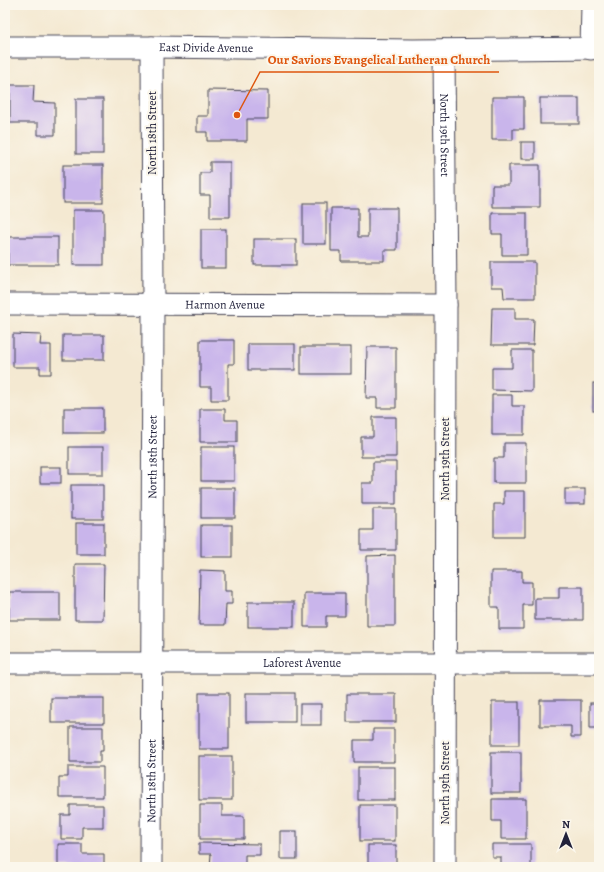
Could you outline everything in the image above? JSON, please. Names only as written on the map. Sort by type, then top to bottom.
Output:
[{"type":"street","points":[[592,5],[595,49]]},
{"type":"street","name":"East Divide Avenue","points":[[5,48],[152,47],[444,50],[595,49]]},
{"type":"street","name":"North 18th Street","points":[[151,867],[153,304],[152,47]]},
{"type":"street","name":"North 19th Street","points":[[444,50],[446,305],[445,867]]},
{"type":"street","name":"Harmon Avenue","points":[[5,304],[446,305]]},
{"type":"street","name":"Laforest Avenue","points":[[5,663],[151,664],[599,662]]},
{"type":"building","points":[[10,85],[34,85],[33,102],[55,103],[55,135],[38,135],[38,123],[10,123]]},
{"type":"building","points":[[208,90],[268,91],[268,119],[247,119],[247,141],[207,141],[207,132],[197,132],[197,116],[208,116]]},
{"type":"building","points":[[492,97],[524,97],[524,129],[513,129],[513,140],[492,140]]},
{"type":"building","points":[[540,98],[579,98],[579,124],[540,124]]},
{"type":"building","points":[[76,99],[103,99],[103,154],[76,154]]},
{"type":"building","points":[[521,142],[535,142],[535,159],[521,159]]},
{"type":"building","points":[[210,162],[230,162],[230,217],[210,217],[210,195],[200,195],[200,173],[210,173]]},
{"type":"building","points":[[63,165],[103,165],[103,203],[63,203]]},
{"type":"building","points":[[509,165],[540,165],[540,207],[492,207],[492,185],[509,185]]},
{"type":"building","points":[[303,203],[326,203],[326,244],[303,244]]},
{"type":"building","points":[[331,208],[358,208],[358,237],[368,237],[368,208],[397,208],[397,250],[384,250],[384,261],[341,261],[341,251],[331,251]]},
{"type":"building","points":[[73,210],[104,210],[104,265],[73,265]]},
{"type":"building","points":[[492,213],[527,213],[527,255],[502,255],[502,234],[492,234]]},
{"type":"building","points":[[201,229],[226,229],[226,268],[201,268]]},
{"type":"building","points":[[8,237],[58,237],[58,265],[8,265]]},
{"type":"building","points":[[254,239],[296,239],[296,265],[254,265]]},
{"type":"building","points":[[491,262],[535,262],[535,298],[504,298],[503,287],[491,287]]},
{"type":"building","points":[[492,308],[515,308],[515,319],[534,319],[533,345],[491,345]]},
{"type":"building","points":[[13,334],[41,335],[40,345],[51,345],[51,374],[40,374],[40,367],[13,367]]},
{"type":"building","points":[[63,335],[104,335],[104,360],[63,360]]},
{"type":"building","points":[[200,340],[234,340],[234,364],[228,364],[228,400],[211,400],[211,387],[200,387]]},
{"type":"building","points":[[248,344],[295,344],[295,370],[248,370]]},
{"type":"building","points":[[301,347],[351,347],[351,374],[301,374]]},
{"type":"building","points":[[367,347],[396,347],[396,408],[377,408],[377,398],[366,398]]},
{"type":"building","points":[[512,350],[532,350],[532,391],[492,390],[492,368],[512,368]]},
{"type":"building","points":[[593,383],[599,383],[599,411],[593,411]]},
{"type":"building","points":[[492,395],[512,395],[512,406],[524,406],[524,435],[492,435]]},
{"type":"building","points":[[64,408],[103,408],[103,433],[64,433]]},
{"type":"building","points":[[200,409],[225,409],[225,420],[237,420],[237,442],[200,442]]},
{"type":"building","points":[[373,417],[396,417],[396,457],[361,457],[361,437],[373,437]]},
{"type":"building","points":[[504,443],[526,443],[526,483],[494,483],[494,458],[504,458]]},
{"type":"building","points":[[69,447],[103,447],[103,474],[69,474]]},
{"type":"building","points":[[201,447],[234,447],[234,481],[201,481]]},
{"type":"building","points":[[373,462],[396,462],[396,504],[362,504],[362,483],[373,483]]},
{"type":"building","points":[[40,467],[61,467],[61,483],[40,483]]},
{"type":"building","points":[[71,485],[103,485],[103,519],[71,519]]},
{"type":"building","points":[[201,488],[235,488],[235,518],[201,518]]},
{"type":"building","points":[[565,489],[585,489],[585,504],[565,504]]},
{"type":"building","points":[[504,491],[525,491],[525,537],[494,537],[494,504],[504,504]]},
{"type":"building","points":[[373,509],[396,509],[396,550],[361,550],[361,530],[373,530]]},
{"type":"building","points":[[76,523],[104,523],[104,554],[76,554]]},
{"type":"building","points":[[201,525],[232,525],[232,557],[201,557]]},
{"type":"building","points":[[395,555],[395,626],[367,626],[367,556]]},
{"type":"building","points":[[75,564],[104,564],[103,620],[75,620]]},
{"type":"building","points":[[200,570],[225,571],[225,591],[232,591],[232,604],[226,604],[225,625],[199,625]]},
{"type":"building","points":[[491,571],[522,571],[522,582],[532,582],[532,605],[523,605],[523,629],[499,629],[499,607],[491,607]]},
{"type":"building","points":[[559,587],[583,587],[583,620],[535,620],[535,598],[559,598]]},
{"type":"building","points":[[9,592],[60,592],[60,620],[9,620]]},
{"type":"building","points":[[304,593],[345,593],[345,616],[326,616],[326,627],[304,627]]},
{"type":"building","points":[[248,602],[294,602],[294,627],[248,627]]},
{"type":"building","points":[[199,693],[229,693],[229,749],[199,749]]},
{"type":"building","points":[[246,693],[295,693],[295,722],[246,722]]},
{"type":"building","points":[[347,694],[396,694],[396,722],[347,722]]},
{"type":"building","points":[[51,698],[104,698],[104,723],[51,723]]},
{"type":"building","points":[[540,700],[581,700],[581,737],[571,737],[571,726],[540,726]]},
{"type":"building","points":[[492,702],[519,702],[519,745],[492,745]]},
{"type":"building","points":[[590,703],[599,703],[599,728],[590,728]]},
{"type":"building","points":[[300,704],[321,704],[321,725],[300,725]]},
{"type":"building","points":[[70,727],[103,727],[103,751],[100,751],[100,762],[70,762]]},
{"type":"building","points":[[373,729],[394,729],[394,762],[354,762],[354,740],[373,740]]},
{"type":"building","points":[[491,752],[521,752],[521,793],[491,793]]},
{"type":"building","points":[[199,756],[232,756],[232,800],[199,800]]},
{"type":"building","points":[[68,767],[103,767],[103,797],[59,797],[59,777],[68,777]]},
{"type":"building","points":[[358,767],[395,767],[395,800],[358,800]]},
{"type":"building","points":[[492,799],[526,799],[526,839],[501,839],[501,821],[492,821]]},
{"type":"building","points":[[70,805],[103,805],[103,827],[82,827],[82,839],[61,839],[61,815],[70,815]]},
{"type":"building","points":[[200,805],[222,805],[222,816],[244,816],[244,839],[200,839]]},
{"type":"building","points":[[360,805],[395,805],[395,841],[360,841]]},
{"type":"building","points":[[280,831],[297,831],[297,859],[280,859]]},
{"type":"building","points":[[199,843],[260,844],[260,855],[245,855],[245,867],[210,867],[211,854],[199,854]]},
{"type":"building","points":[[58,844],[82,844],[82,854],[104,854],[104,867],[58,867]]},
{"type":"building","points":[[492,844],[531,844],[531,867],[501,867],[501,857],[492,857]]},
{"type":"building","points":[[368,845],[396,845],[396,867],[368,867]]},
{"type":"place","name":"Our Saviors Evangelical Lutheran Church","points":[[237,115]]}]
